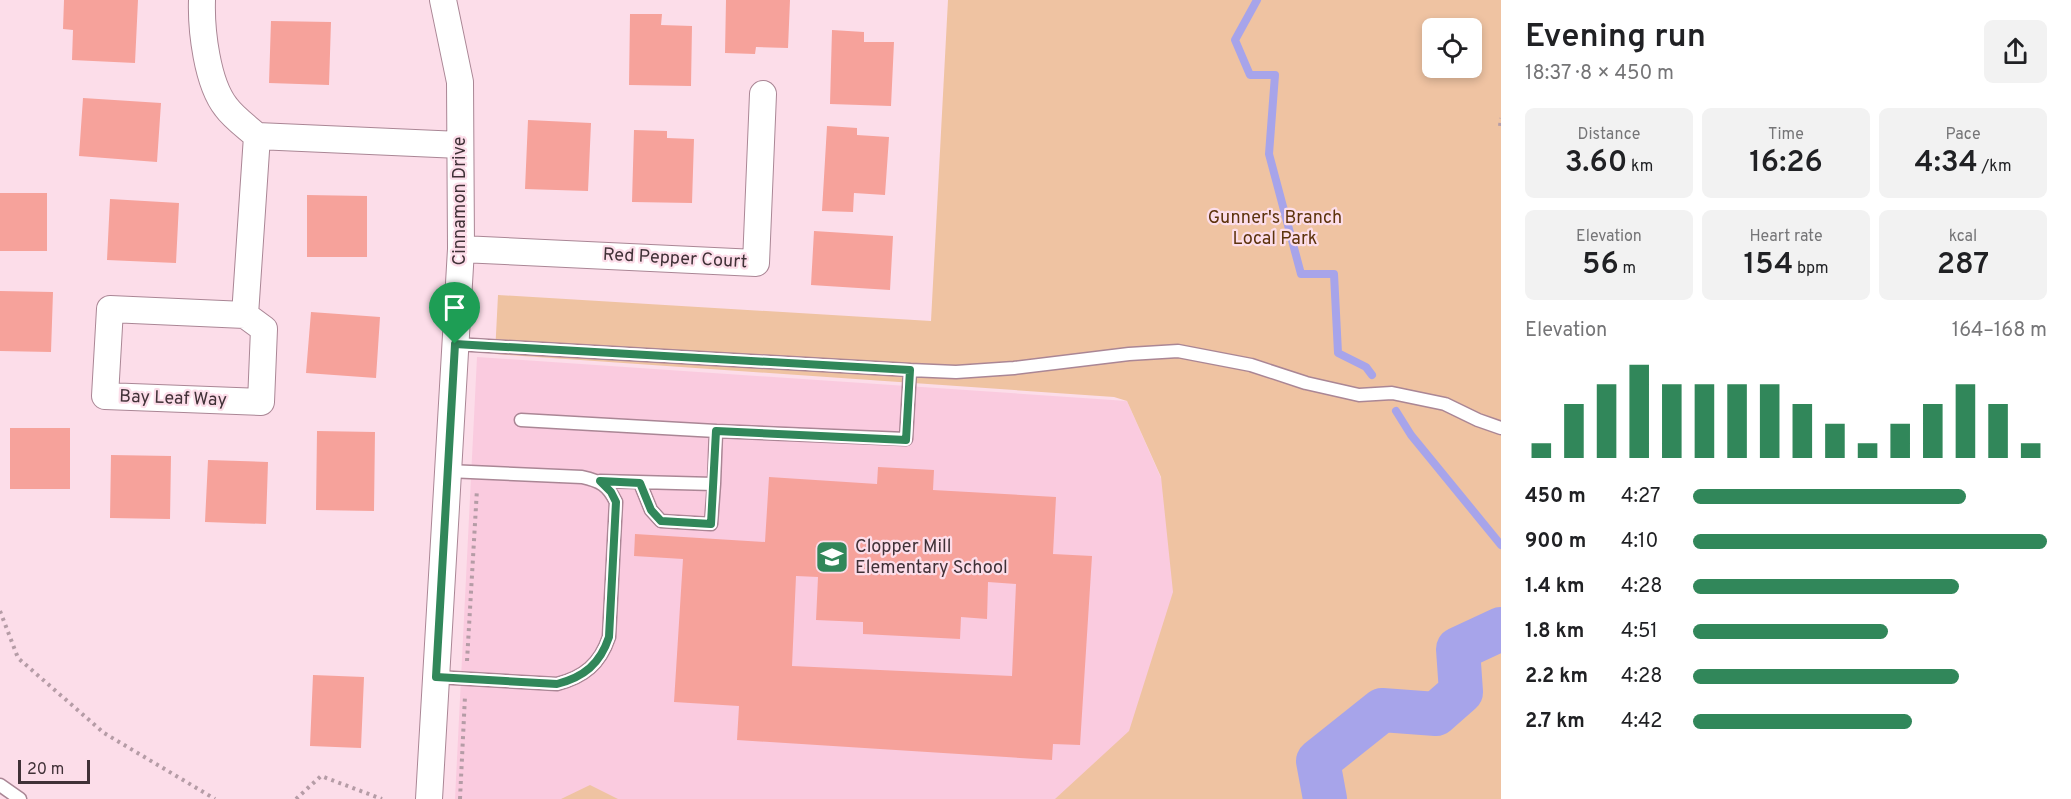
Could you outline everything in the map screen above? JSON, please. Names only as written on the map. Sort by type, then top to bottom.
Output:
[{"type":"street","points":[[202,0],[208,68],[225,107],[257,136],[460,146]]},
{"type":"street","name":"Cinnamon Drive","points":[[429,799],[461,249],[460,82],[443,0]]},
{"type":"street","name":"Red Pepper Court","points":[[461,249],[756,263],[763,94]]},
{"type":"street","points":[[245,315],[257,136]]},
{"type":"street","name":"Bay Leaf Way","points":[[110,309],[245,315],[264,329],[261,402],[105,396],[110,309]]},
{"type":"lane","points":[[455,344],[956,372],[1178,351],[1251,364],[1306,383],[1359,395],[1392,393],[1445,404],[1501,428]]},
{"type":"lane","points":[[522,420],[906,440],[910,370]]},
{"type":"lane","points":[[640,483],[651,510],[661,521],[711,524],[716,431]]},
{"type":"lane","points":[[448,471],[582,477],[600,481],[640,483],[714,484]]},
{"type":"lane","points":[[436,677],[557,684],[571,680],[591,669],[603,653],[609,637],[616,502],[611,492],[600,481]]},
{"type":"lane","points":[[0,785],[20,799]]},
{"type":"path","points":[[1500,126],[1501,118]]},
{"type":"path","points":[[0,611],[18,658],[104,733],[214,799]]},
{"type":"path","points":[[296,799],[321,776],[382,799]]},
{"type":"shaded area","name":"Clopper Mill Elementary School","points":[[477,357],[1127,401],[1226,625],[1135,799],[455,799]]},
{"type":"green space","name":"Gunner's Branch Local Park","points":[[948,0],[1501,0],[1501,799],[1055,799],[1129,731],[1173,592],[1161,477],[1127,401],[1114,397],[495,354],[498,295],[931,321]]},
{"type":"green space","points":[[590,785],[618,799],[561,799]]},
{"type":"building","points":[[64,0],[138,0],[135,63],[72,60],[73,30],[63,29]]},
{"type":"building","points":[[726,0],[790,0],[788,48],[756,47],[755,54],[725,53]]},
{"type":"building","points":[[630,14],[662,14],[661,25],[692,26],[691,86],[629,85]]},
{"type":"building","points":[[271,21],[331,22],[329,85],[269,83]]},
{"type":"building","points":[[832,30],[864,32],[864,42],[894,42],[891,106],[830,104]]},
{"type":"building","points":[[83,98],[161,103],[157,162],[79,156]]},
{"type":"building","points":[[528,120],[591,123],[588,191],[525,189]]},
{"type":"building","points":[[827,126],[857,128],[857,135],[889,137],[885,195],[854,193],[853,212],[822,211]]},
{"type":"building","points":[[634,130],[667,131],[667,138],[694,139],[692,203],[632,202]]},
{"type":"building","points":[[0,193],[47,193],[47,251],[0,251]]},
{"type":"building","points":[[307,195],[367,196],[367,257],[307,257]]},
{"type":"building","points":[[110,199],[179,203],[176,263],[107,260]]},
{"type":"building","points":[[814,231],[893,236],[890,290],[811,285]]},
{"type":"building","points":[[0,291],[53,292],[51,352],[0,351]]},
{"type":"building","points":[[311,312],[380,317],[376,378],[306,373]]},
{"type":"building","points":[[10,428],[70,428],[70,489],[10,489]]},
{"type":"building","points":[[317,431],[375,432],[374,511],[316,510]]},
{"type":"building","points":[[111,455],[171,456],[170,519],[110,518]]},
{"type":"building","points":[[208,460],[268,462],[266,524],[205,522]]},
{"type":"building","name":"Clopper Mill Elementary School","points":[[878,467],[934,470],[933,490],[1056,497],[1053,554],[1092,556],[1080,745],[1053,744],[1052,760],[737,740],[739,706],[674,702],[683,559],[634,556],[635,534],[765,542],[769,477],[877,484]],"holes":[[[796,576],[818,577],[816,620],[863,622],[863,634],[960,639],[961,617],[987,619],[988,582],[1016,584],[1012,676],[792,666]]]},
{"type":"building","points":[[313,675],[364,677],[361,748],[310,746]]},
{"type":"waterway","points":[[1257,0],[1235,40],[1250,75],[1275,75],[1269,154],[1301,274],[1334,274],[1338,353],[1366,367],[1372,375]]},
{"type":"waterway","points":[[1396,411],[1411,435],[1501,545]]},
{"type":"waterway","points":[[1325,799],[1318,761],[1382,710],[1436,714],[1461,692],[1458,649],[1501,629]]},
{"type":"place","name":"Clopper Mill Elementary School","points":[[832,557]]},
{"type":"route","points":[[455,344],[910,370],[906,440],[716,431],[711,524],[661,521],[651,510],[640,483],[600,481],[611,492],[616,502],[609,637],[603,653],[591,669],[571,680],[557,684],[436,677],[455,344]]}]
